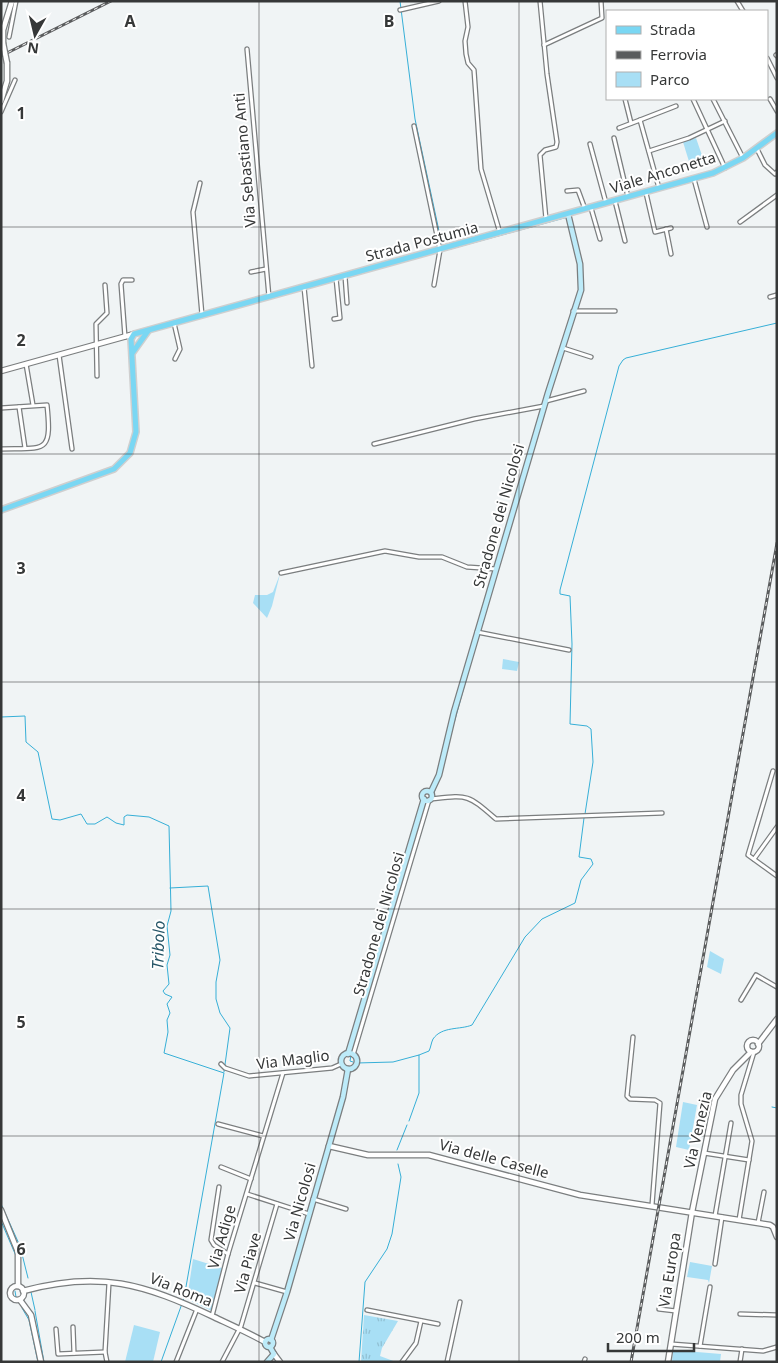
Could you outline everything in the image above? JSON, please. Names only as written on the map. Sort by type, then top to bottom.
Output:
[{"type":"main road","name":"Viale Anconetta","points":[[568,214],[660,189],[726,168],[757,149],[776,134]]},
{"type":"main road","name":"Strada Postumia","points":[[135,334],[568,214]]},
{"type":"main road","name":"Stradone dei Nicolosi","points":[[348,1069],[356,1065],[351,1054],[428,800],[439,775],[478,632],[582,282],[568,214]]},
{"type":"main road","points":[[133,354],[149,330]]},
{"type":"main road","points":[[1,509],[110,472],[128,456],[133,446],[136,432],[131,341],[135,334],[140,342]]},
{"type":"main road","points":[[131,341],[140,342]]},
{"type":"main road","name":"Stradone dei Nicolosi","points":[[428,800],[424,792],[431,792]]},
{"type":"main road","name":"Stradone dei Nicolosi","points":[[342,1064],[342,1057],[351,1054]]},
{"type":"main road","points":[[342,1064],[348,1069]]},
{"type":"main road","name":"Via Nicolosi","points":[[268,1341],[287,1292],[343,1096],[348,1069]]},
{"type":"main road","points":[[267,1362],[274,1354],[270,1347],[266,1345],[268,1341]]},
{"type":"street","points":[[1,101],[7,81],[3,30],[12,1]]},
{"type":"street","points":[[9,37],[16,1]]},
{"type":"street","points":[[400,10],[439,1]]},
{"type":"street","points":[[466,1],[468,27],[466,48],[468,63],[474,70],[481,169],[500,233]]},
{"type":"street","points":[[540,1],[557,142],[556,147],[542,152],[540,157],[546,220]]},
{"type":"street","points":[[544,45],[602,18],[604,14],[601,1]]},
{"type":"street","name":"Via Sebastiano Anti","points":[[246,49],[269,297]]},
{"type":"street","points":[[768,60],[777,78]]},
{"type":"street","points":[[1,112],[15,80]]},
{"type":"street","points":[[770,99],[777,110]]},
{"type":"street","points":[[625,100],[631,123]]},
{"type":"street","points":[[693,100],[726,168]]},
{"type":"street","points":[[714,100],[743,158]]},
{"type":"street","points":[[619,128],[676,106]]},
{"type":"street","points":[[640,120],[660,189]]},
{"type":"street","points":[[649,150],[708,130],[725,121]]},
{"type":"street","points":[[414,126],[440,250],[434,285]]},
{"type":"street","points":[[614,138],[628,197]]},
{"type":"street","name":"Viale Anconetta","points":[[590,144],[606,204]]},
{"type":"street","points":[[757,149],[765,165],[776,174]]},
{"type":"street","points":[[694,179],[707,227]]},
{"type":"street","points":[[200,183],[193,212],[202,315]]},
{"type":"street","points":[[567,191],[578,190],[588,208],[600,239]]},
{"type":"street","points":[[646,193],[655,232],[671,228]]},
{"type":"street","points":[[740,222],[777,195]]},
{"type":"street","points":[[615,201],[625,241]]},
{"type":"street","points":[[666,229],[671,254]]},
{"type":"street","points":[[251,272],[266,269]]},
{"type":"street","points":[[345,276],[347,303]]},
{"type":"street","points":[[334,319],[340,318],[336,278]]},
{"type":"street","points":[[131,341],[124,337],[121,284],[123,280],[132,280]]},
{"type":"street","points":[[97,376],[96,324],[107,313],[105,285]]},
{"type":"street","points":[[304,287],[312,366]]},
{"type":"street","points":[[770,297],[777,295]]},
{"type":"street","points":[[573,311],[615,311]]},
{"type":"street","points":[[174,323],[180,349],[176,359]]},
{"type":"street","name":"Strada Postumia","points":[[1,371],[135,334]]},
{"type":"street","points":[[562,348],[591,357]]},
{"type":"street","points":[[59,354],[72,448]]},
{"type":"street","points":[[26,364],[33,405]]},
{"type":"street","points":[[374,444],[545,403],[584,390]]},
{"type":"street","points":[[1,408],[33,405],[47,406],[50,433],[47,441],[38,448],[1,449]]},
{"type":"street","points":[[19,407],[25,448]]},
{"type":"street","points":[[281,573],[385,551],[419,557],[442,557],[467,567],[496,570]]},
{"type":"street","points":[[478,632],[569,650]]},
{"type":"street","points":[[774,771],[748,855],[777,876]]},
{"type":"street","points":[[428,800],[467,797],[481,804],[496,819],[662,813]]},
{"type":"street","points":[[754,859],[777,827]]},
{"type":"street","points":[[741,1000],[756,975],[777,988]]},
{"type":"street","points":[[739,1220],[752,1141],[741,1095],[752,1052],[758,1048],[758,1044],[777,1019]]},
{"type":"street","points":[[752,1052],[746,1047],[749,1042],[768,1030]]},
{"type":"street","points":[[633,1037],[627,1096],[630,1098],[656,1100],[660,1103],[652,1205]]},
{"type":"street","points":[[752,1040],[758,1044]]},
{"type":"street","name":"Via Venezia","points":[[741,1060],[746,1047]]},
{"type":"street","name":"Via Venezia","points":[[692,1212],[715,1099],[722,1084],[741,1060],[752,1052]]},
{"type":"street","name":"Via Maglio","points":[[221,1064],[225,1068],[248,1076],[332,1068],[342,1064]]},
{"type":"street","name":"Via Adige","points":[[212,1316],[228,1254],[283,1073]]},
{"type":"street","points":[[715,1216],[731,1123]]},
{"type":"street","points":[[218,1124],[263,1136]]},
{"type":"street","name":"Via delle Caselle","points":[[329,1146],[368,1155],[429,1155],[574,1193],[758,1223]]},
{"type":"street","points":[[704,1153],[749,1160]]},
{"type":"street","points":[[221,1166],[251,1179]]},
{"type":"street","points":[[219,1187],[211,1240],[214,1245],[228,1254]]},
{"type":"street","points":[[764,1192],[758,1223],[773,1227],[777,1238]]},
{"type":"street","points":[[247,1194],[309,1214]]},
{"type":"street","points":[[314,1199],[346,1209]]},
{"type":"street","name":"Via Piave","points":[[222,1362],[240,1329],[277,1204]]},
{"type":"street","points":[[1,1210],[18,1252],[18,1286]]},
{"type":"street","name":"Via Europa","points":[[668,1362],[692,1212]]},
{"type":"street","points":[[715,1264],[722,1217]]},
{"type":"street","name":"Via Roma","points":[[24,1291],[85,1280],[140,1286],[197,1308],[268,1341]]},
{"type":"street","points":[[107,1362],[105,1352],[109,1282]]},
{"type":"street","points":[[255,1283],[287,1292]]},
{"type":"street","points":[[18,1286],[24,1291],[23,1297],[20,1300]]},
{"type":"street","points":[[18,1286],[12,1288],[10,1294],[14,1300],[20,1300]]},
{"type":"street","points":[[700,1346],[710,1286]]},
{"type":"street","points":[[20,1300],[31,1315],[41,1362]]},
{"type":"street","points":[[447,1362],[460,1302]]},
{"type":"street","points":[[176,1362],[197,1308]]},
{"type":"street","points":[[660,1309],[676,1311]]},
{"type":"street","points":[[368,1310],[438,1324]]},
{"type":"street","points":[[740,1314],[777,1316]]},
{"type":"street","points":[[402,1362],[416,1343],[421,1321]]},
{"type":"street","points":[[73,1327],[74,1353]]},
{"type":"street","points":[[56,1329],[58,1354],[105,1352]]},
{"type":"street","points":[[670,1344],[763,1350],[777,1347]]},
{"type":"street","points":[[740,1362],[742,1349]]},
{"type":"street","points":[[274,1354],[280,1362]]},
{"type":"green space","points":[[696,138],[705,164],[691,168],[683,142]]},
{"type":"green space","points":[[280,574],[267,618],[253,603],[255,595],[267,595],[273,592]]},
{"type":"green space","points":[[503,659],[519,662],[517,671],[502,669]]},
{"type":"green space","points":[[710,951],[724,959],[721,974],[707,967]]},
{"type":"green space","points":[[683,1102],[697,1105],[689,1150],[676,1147]]},
{"type":"green space","points":[[193,1259],[222,1268],[212,1311],[187,1299]]},
{"type":"green space","points":[[690,1262],[712,1266],[709,1283],[708,1280],[687,1277]]},
{"type":"green space","points":[[364,1315],[398,1321],[382,1348],[380,1356],[396,1362],[361,1362]]},
{"type":"green space","points":[[134,1325],[160,1332],[153,1362],[125,1362]]},
{"type":"green space","points":[[673,1350],[721,1354],[720,1362],[672,1362]]},
{"type":"waterway","points":[[400,1],[415,119],[442,245]]},
{"type":"waterway","points":[[443,251],[568,217]]},
{"type":"waterway","points":[[585,814],[593,762],[591,729],[587,726],[570,724],[572,644],[570,596],[560,594],[560,590],[619,366],[626,358],[777,323]]},
{"type":"waterway","points":[[550,381],[562,342]]},
{"type":"waterway","points":[[543,419],[546,408]]},
{"type":"waterway","points":[[454,723],[471,662]]},
{"type":"waterway","name":"Tribolo","points":[[1,717],[25,716],[26,742],[38,752],[52,819],[60,820],[81,814],[87,824],[95,824],[107,817],[116,823],[124,825],[124,817],[127,815],[149,817],[169,826],[171,911],[167,926],[170,955],[167,965],[169,984],[163,991],[172,997],[167,1004],[170,1013],[167,1020],[168,1032],[164,1053],[224,1073],[184,1298],[161,1362]]},
{"type":"waterway","points":[[434,794],[436,785]]},
{"type":"waterway","points":[[419,1055],[429,1051],[433,1039],[441,1032],[472,1025],[525,937],[542,919],[575,903],[581,880],[593,864],[591,859],[579,857],[584,818]]},
{"type":"waterway","points":[[170,888],[208,886],[220,960],[216,982],[216,999],[220,1013],[230,1028],[224,1072]]},
{"type":"waterway","points":[[351,1055],[350,1061],[353,1062]]},
{"type":"waterway","points":[[357,1063],[393,1062],[419,1055],[419,1093],[409,1121]]},
{"type":"waterway","points":[[772,1107],[777,1108]]},
{"type":"waterway","points":[[397,1150],[407,1125]]},
{"type":"waterway","points":[[359,1362],[365,1282],[387,1249],[392,1234],[401,1177],[398,1164]]},
{"type":"waterway","points":[[1,1204],[20,1246],[28,1278]]},
{"type":"waterway","points":[[1,1221],[16,1256]]},
{"type":"waterway","points":[[15,1291],[16,1297]]},
{"type":"waterway","points":[[31,1292],[35,1310]]},
{"type":"waterway","points":[[22,1308],[29,1320],[38,1362]]},
{"type":"waterway","points":[[35,1311],[44,1362]]},
{"type":"railway","points":[[1,56],[111,1]]},
{"type":"railway","points":[[631,1362],[777,543]]}]
